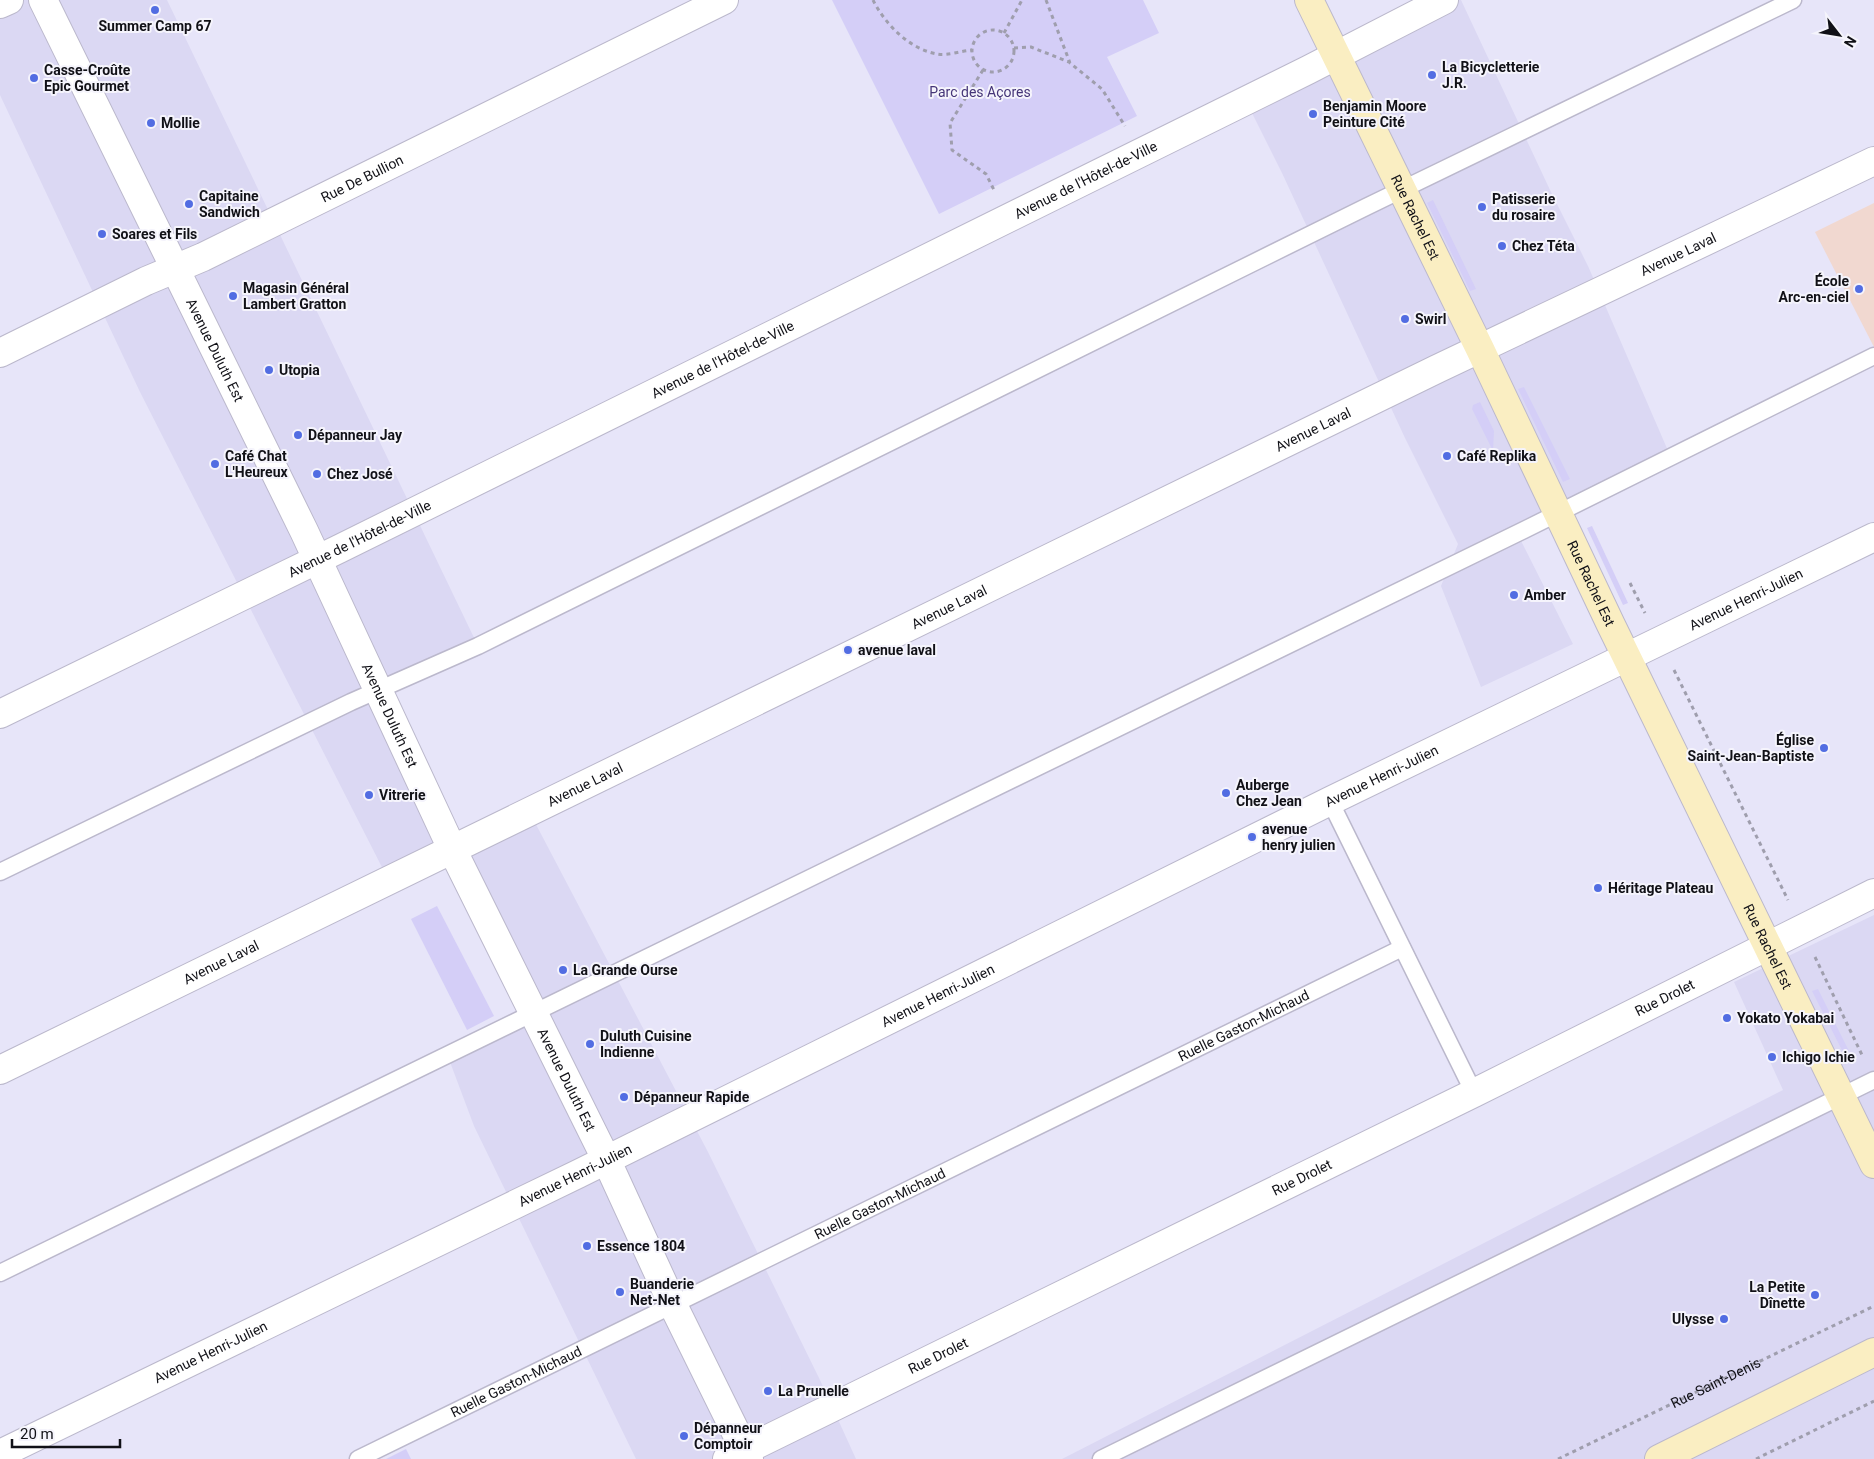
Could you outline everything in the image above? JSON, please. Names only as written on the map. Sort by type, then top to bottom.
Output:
[{"type":"main road","name":"Rue Rachel Est","points":[[1309,0],[1874,1164]]},
{"type":"main road","points":[[1659,1459],[1874,1352]]},
{"type":"street","points":[[0,4],[9,0]]},
{"type":"street","name":"Avenue Duluth Est","points":[[43,0],[317,560],[453,850],[606,1159],[741,1456]]},
{"type":"street","name":"Rue De Bullion","points":[[0,354],[724,0]]},
{"type":"street","name":"Avenue de l'Hôtel-de-Ville","points":[[0,714],[317,560],[1335,56],[1444,0]]},
{"type":"street","name":"Avenue Laval","points":[[0,1070],[1480,349],[1874,161]]},
{"type":"street","name":"Avenue Henri-Julien","points":[[0,1454],[606,1159],[1330,801],[1874,537]]},
{"type":"street","name":"Rue Drolet","points":[[741,1456],[1770,947],[1802,928],[1874,893]]},
{"type":"lane","points":[[0,872],[342,707],[478,646],[1401,190],[1793,0]]},
{"type":"lane","points":[[0,1273],[533,1014],[1874,356]]},
{"type":"lane","points":[[1330,801],[1474,1093]]},
{"type":"lane","name":"Ruelle Gaston-Michaud","points":[[358,1459],[1402,948]]},
{"type":"lane","points":[[1101,1459],[1874,1080]]},
{"type":"path","points":[[872,0],[879,13],[903,39],[937,54],[972,50]]},
{"type":"path","points":[[1004,33],[1022,0]]},
{"type":"path","points":[[1046,0],[1070,63]]},
{"type":"path","points":[[990,30],[1004,33],[1014,48],[1012,61],[1002,70],[989,72],[983,70],[975,62],[972,50],[977,37],[983,32],[990,30]]},
{"type":"path","points":[[1014,48],[1031,47],[1070,63],[1102,90],[1127,130]]},
{"type":"path","points":[[983,70],[950,123],[952,150],[986,174],[996,195]]},
{"type":"path","points":[[1659,642],[1802,928],[1818,966],[1864,1058]]},
{"type":"path","name":"Rue Saint-Denis","points":[[1558,1459],[1874,1306]]},
{"type":"path","points":[[1756,1459],[1874,1402]]},
{"type":"shaded area","points":[[0,0],[167,0],[478,646],[378,692],[468,849],[530,813],[708,1152],[820,1380],[856,1459],[636,1459],[474,1126],[447,1054],[533,1015],[453,851],[389,881],[140,392],[0,95]]},
{"type":"shaded area","points":[[1444,0],[1461,0],[1550,190],[1588,266],[1669,453],[1513,525],[1573,644],[1481,687],[1441,586],[1458,544],[1405,438],[1282,173],[1248,105]]},
{"type":"shaded area","name":"École Arc-en-ciel","points":[[1874,203],[1874,347],[1815,232]]},
{"type":"shaded area","points":[[1874,915],[1874,1459],[1062,1459],[1783,1090],[1734,982]]},
{"type":"green space","name":"Parc des Açores","points":[[832,0],[1143,0],[1159,33],[1107,57],[1137,116],[939,214]]},
{"type":"green space","points":[[1433,200],[1476,289],[1470,291],[1427,203]]},
{"type":"green space","points":[[1524,387],[1570,479],[1563,482],[1518,389]]},
{"type":"green space","points":[[1480,402],[1494,431],[1493,451],[1472,409],[1473,405]]},
{"type":"green space","points":[[1592,526],[1628,603],[1623,605],[1587,528]]},
{"type":"green space","points":[[437,906],[494,1016],[467,1030],[411,919]]},
{"type":"green space","points":[[1818,989],[1854,1061],[1849,1064],[1812,991]]},
{"type":"green space","points":[[406,1449],[411,1459],[386,1459]]},
{"type":"place","name":"Summer Camp 67","points":[[155,10]]},
{"type":"place","name":"La Bicycletterie J.R.","points":[[1432,75]]},
{"type":"place","name":"Casse-Croûte Epic Gourmet","points":[[34,78]]},
{"type":"place","name":"Benjamin Moore Peinture Cité","points":[[1313,114]]},
{"type":"place","name":"Mollie","points":[[151,123]]},
{"type":"place","name":"Capitaine Sandwich","points":[[189,204]]},
{"type":"place","name":"Patisserie du rosaire","points":[[1482,207]]},
{"type":"place","name":"Soares et Fils","points":[[102,234]]},
{"type":"place","name":"Chez Téta","points":[[1502,246]]},
{"type":"place","name":"École Arc-en-ciel","points":[[1859,289]]},
{"type":"place","name":"Magasin Général Lambert Gratton","points":[[233,296]]},
{"type":"place","name":"Swirl","points":[[1405,319]]},
{"type":"place","name":"Utopia","points":[[269,370]]},
{"type":"place","name":"Dépanneur Jay","points":[[298,435]]},
{"type":"place","name":"Café Replika","points":[[1447,456]]},
{"type":"place","name":"Café Chat L'Heureux","points":[[215,464]]},
{"type":"place","name":"Chez José","points":[[317,474]]},
{"type":"place","name":"Amber","points":[[1514,595]]},
{"type":"place","name":"avenue laval","points":[[848,650]]},
{"type":"place","name":"Église Saint-Jean-Baptiste","points":[[1824,748]]},
{"type":"place","name":"Auberge Chez Jean","points":[[1226,793]]},
{"type":"place","name":"Vitrerie","points":[[369,795]]},
{"type":"place","name":"avenue henry julien","points":[[1252,837]]},
{"type":"place","name":"Héritage Plateau","points":[[1598,888]]},
{"type":"place","name":"La Grande Ourse","points":[[563,970]]},
{"type":"place","name":"Yokato Yokabai","points":[[1727,1018]]},
{"type":"place","name":"Duluth Cuisine Indienne","points":[[590,1044]]},
{"type":"place","name":"Ichigo Ichie","points":[[1772,1057]]},
{"type":"place","name":"Dépanneur Rapide","points":[[624,1097]]},
{"type":"place","name":"Essence 1804","points":[[587,1246]]},
{"type":"place","name":"Buanderie Net-Net","points":[[620,1292]]},
{"type":"place","name":"La Petite Dînette","points":[[1815,1295]]},
{"type":"place","name":"Ulysse","points":[[1724,1319]]},
{"type":"place","name":"La Prunelle","points":[[768,1391]]},
{"type":"place","name":"Dépanneur Comptoir","points":[[684,1436]]}]
